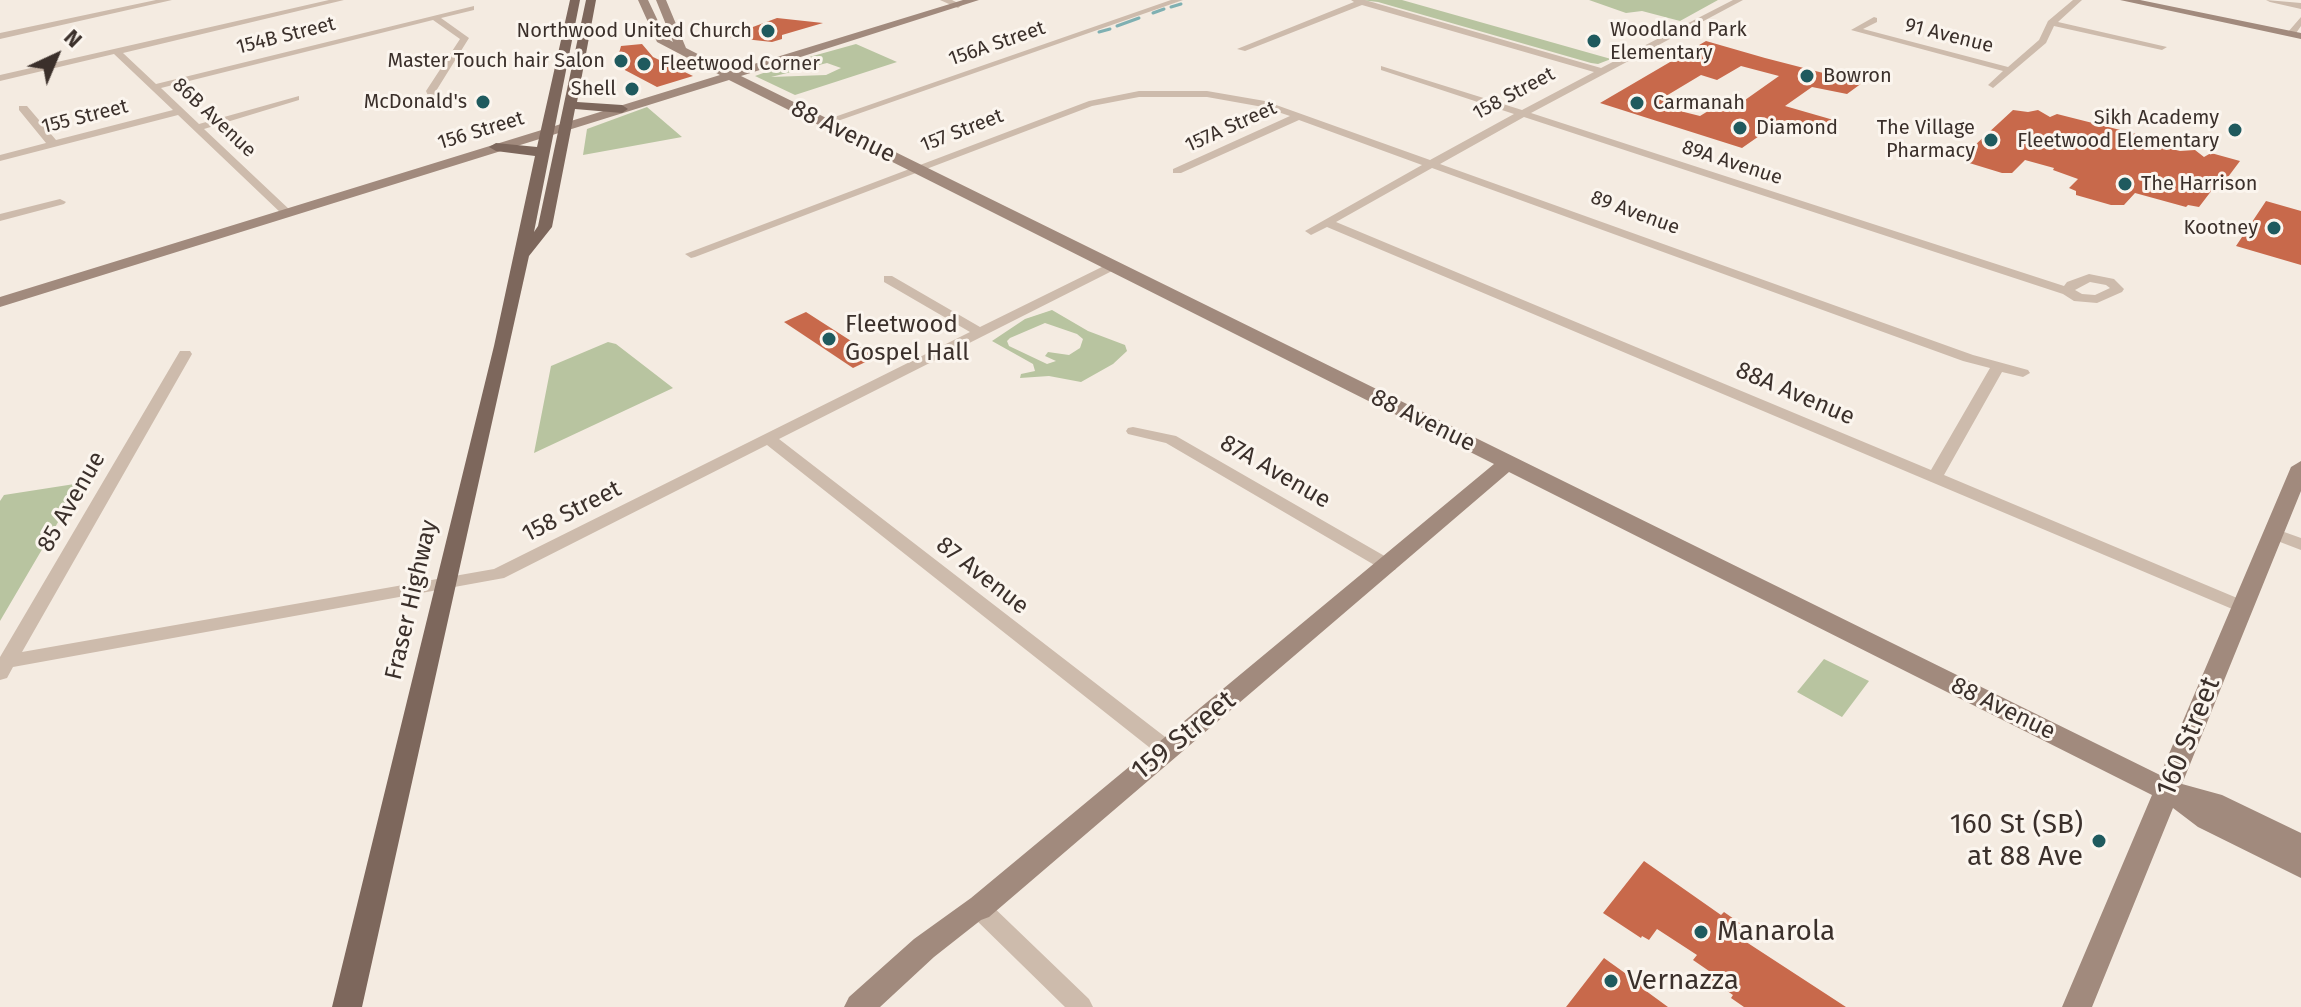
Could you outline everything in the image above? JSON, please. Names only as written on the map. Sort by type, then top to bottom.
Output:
[{"type":"main road","name":"Fraser Highway","points":[[347,1007],[521,256],[575,0]]},
{"type":"main road","name":"Fraser Highway","points":[[521,256],[545,227],[591,0]]},
{"type":"main road","name":"88 Avenue","points":[[643,0],[661,40],[2167,790],[2207,819],[2301,866]]},
{"type":"main road","points":[[661,0],[678,37],[680,49]]},
{"type":"main road","name":"156 Street","points":[[0,302],[974,0]]},
{"type":"main road","points":[[2125,0],[2296,35]]},
{"type":"main road","points":[[570,105],[622,109]]},
{"type":"main road","points":[[496,147],[531,149],[541,153],[543,158]]},
{"type":"main road","name":"159 Street","points":[[859,1007],[957,922],[979,908],[1389,566],[1508,463]]},
{"type":"main road","name":"160 Street","points":[[2077,1007],[2301,467]]},
{"type":"main road","name":"88 Avenue","points":[[2167,790],[2213,803],[2301,846]]},
{"type":"main road","name":"Fraser Highway","points":[[359,956],[361,1007]]},
{"type":"street","points":[[0,36],[168,0]]},
{"type":"street","points":[[0,78],[340,0]]},
{"type":"street","points":[[944,0],[958,5]]},
{"type":"street","name":"156A Street","points":[[825,122],[1179,0]]},
{"type":"street","name":"158 Street","points":[[1311,231],[1523,113],[1739,0]]},
{"type":"street","points":[[1993,85],[2043,41],[2051,23],[2078,0]]},
{"type":"street","points":[[2270,0],[2300,6]]},
{"type":"street","points":[[1242,49],[1359,1],[1604,72]]},
{"type":"street","name":"154B Street","points":[[155,87],[471,8]]},
{"type":"street","points":[[433,98],[431,91],[465,38],[435,18]]},
{"type":"street","name":"91 Avenue","points":[[1874,20],[1855,30],[2009,70]]},
{"type":"street","points":[[2296,35],[2301,20]]},
{"type":"street","points":[[2051,23],[2162,47]]},
{"type":"street","name":"86B Avenue","points":[[116,51],[287,213]]},
{"type":"street","name":"89A Avenue","points":[[1384,68],[2068,291]]},
{"type":"street","name":"157 Street","points":[[691,254],[1096,101],[1160,87],[1232,97]]},
{"type":"street","name":"89 Avenue","points":[[1232,97],[1299,116],[1434,163],[1997,368],[2023,373]]},
{"type":"street","points":[[199,127],[296,98]]},
{"type":"street","points":[[23,108],[53,144]]},
{"type":"street","name":"155 Street","points":[[0,158],[178,112]]},
{"type":"street","name":"157A Street","points":[[1177,171],[1299,116]]},
{"type":"street","points":[[0,218],[60,202]]},
{"type":"street","name":"88A Avenue","points":[[1328,223],[2243,607]]},
{"type":"street","name":"158 Street","points":[[4,667],[498,574],[1112,266]]},
{"type":"street","points":[[888,279],[980,332]]},
{"type":"street","name":"85 Avenue","points":[[4,667],[185,354]]},
{"type":"street","points":[[1934,479],[1997,368]]},
{"type":"street","name":"87A Avenue","points":[[1133,431],[1171,439],[1389,566]]},
{"type":"street","name":"87 Avenue","points":[[769,439],[1166,749]]},
{"type":"street","points":[[2273,533],[2301,544]]},
{"type":"street","points":[[979,908],[1081,1007]]},
{"type":"green space","points":[[1361,0],[1402,0],[1611,59],[1591,63],[1378,2]]},
{"type":"green space","points":[[1589,0],[1718,0],[1680,21],[1642,11],[1626,13]]},
{"type":"green space","points":[[856,44],[897,62],[795,95],[755,76]],"holes":[[[827,63],[841,68],[826,75],[771,77]]]},
{"type":"green space","points":[[647,107],[682,137],[583,155],[587,129]]},
{"type":"green space","points":[[1052,310],[1088,331],[1125,345],[1127,351],[1113,364],[1081,382],[1049,376],[1020,378],[1021,374],[1035,371],[1033,364],[992,341],[1025,319]],"holes":[[[1045,323],[1083,339],[1080,348],[1069,355],[1048,352],[1045,356],[1056,361],[1047,364],[1009,346],[1007,341]]]},
{"type":"green space","points":[[608,342],[616,344],[673,388],[534,453],[551,366]]},
{"type":"green space","points":[[81,483],[0,621],[0,501],[4,495]]},
{"type":"green space","points":[[1824,659],[1869,681],[1842,717],[1797,692]]},
{"type":"building","name":"Northwood United Church","points":[[777,18],[823,23],[782,35],[782,39],[772,42],[726,37]]},
{"type":"building","points":[[1706,41],[1862,83],[1847,94],[1812,87],[1785,106],[1837,121],[1837,125],[1799,125],[1782,120],[1742,148],[1600,103]],"holes":[[[1741,66],[1779,76],[1728,112],[1713,108],[1700,116],[1680,111],[1666,96],[1701,75],[1717,80]]]},
{"type":"building","name":"Fleetwood Corner","points":[[642,44],[653,57],[693,76],[657,87],[621,68],[618,57],[621,46]]},
{"type":"building","points":[[2013,110],[2038,110],[2050,117],[2057,114],[2140,135],[2152,144],[2180,151],[2195,150],[2204,157],[2211,153],[2240,161],[2228,177],[2222,177],[2199,207],[2186,207],[2135,193],[2124,205],[2111,205],[2076,195],[2076,191],[2069,188],[2078,179],[2054,168],[2025,160],[2012,173],[2002,173],[1961,158]]},
{"type":"building","name":"Kootney","points":[[2266,201],[2301,211],[2301,265],[2236,246]]},
{"type":"building","name":"Fleetwood Gospel Hall","points":[[806,312],[876,357],[853,368],[784,322]]},
{"type":"building","name":"Manarola","points":[[1644,861],[1721,915],[1724,912],[1744,926],[1737,936],[1846,1007],[1744,1007],[1706,976],[1709,971],[1693,960],[1697,955],[1657,929],[1649,940],[1641,938],[1603,913]]},
{"type":"building","name":"Vernazza","points":[[1604,958],[1643,986],[1668,1007],[1566,1007]]},
{"type":"waterway","points":[[1171,7],[1181,4]]},
{"type":"waterway","points":[[1153,13],[1164,9]]},
{"type":"waterway","points":[[1117,26],[1139,18]]},
{"type":"waterway","points":[[1099,32],[1110,29]]},
{"type":"place","name":"Northwood United Church","points":[[768,31]]},
{"type":"place","name":"Woodland Park Elementary","points":[[1594,41]]},
{"type":"place","name":"Master Touch hair Salon","points":[[621,61]]},
{"type":"place","name":"Fleetwood Corner","points":[[644,64]]},
{"type":"place","name":"Bowron","points":[[1807,76]]},
{"type":"place","name":"Shell","points":[[632,89]]},
{"type":"place","name":"McDonald's","points":[[483,102]]},
{"type":"place","name":"Carmanah","points":[[1637,103]]},
{"type":"place","name":"Diamond","points":[[1740,128]]},
{"type":"place","name":"Sikh Academy Fleetwood Elementary","points":[[2235,130]]},
{"type":"place","name":"The Village Pharmacy","points":[[1991,140]]},
{"type":"place","name":"The Harrison","points":[[2125,184]]},
{"type":"place","name":"Kootney","points":[[2274,228]]},
{"type":"place","name":"Fleetwood Gospel Hall","points":[[829,339]]},
{"type":"place","name":"160 St (SB) at 88 Ave","points":[[2099,841]]},
{"type":"place","name":"Manarola","points":[[1701,932]]},
{"type":"place","name":"Vernazza","points":[[1611,981]]}]
